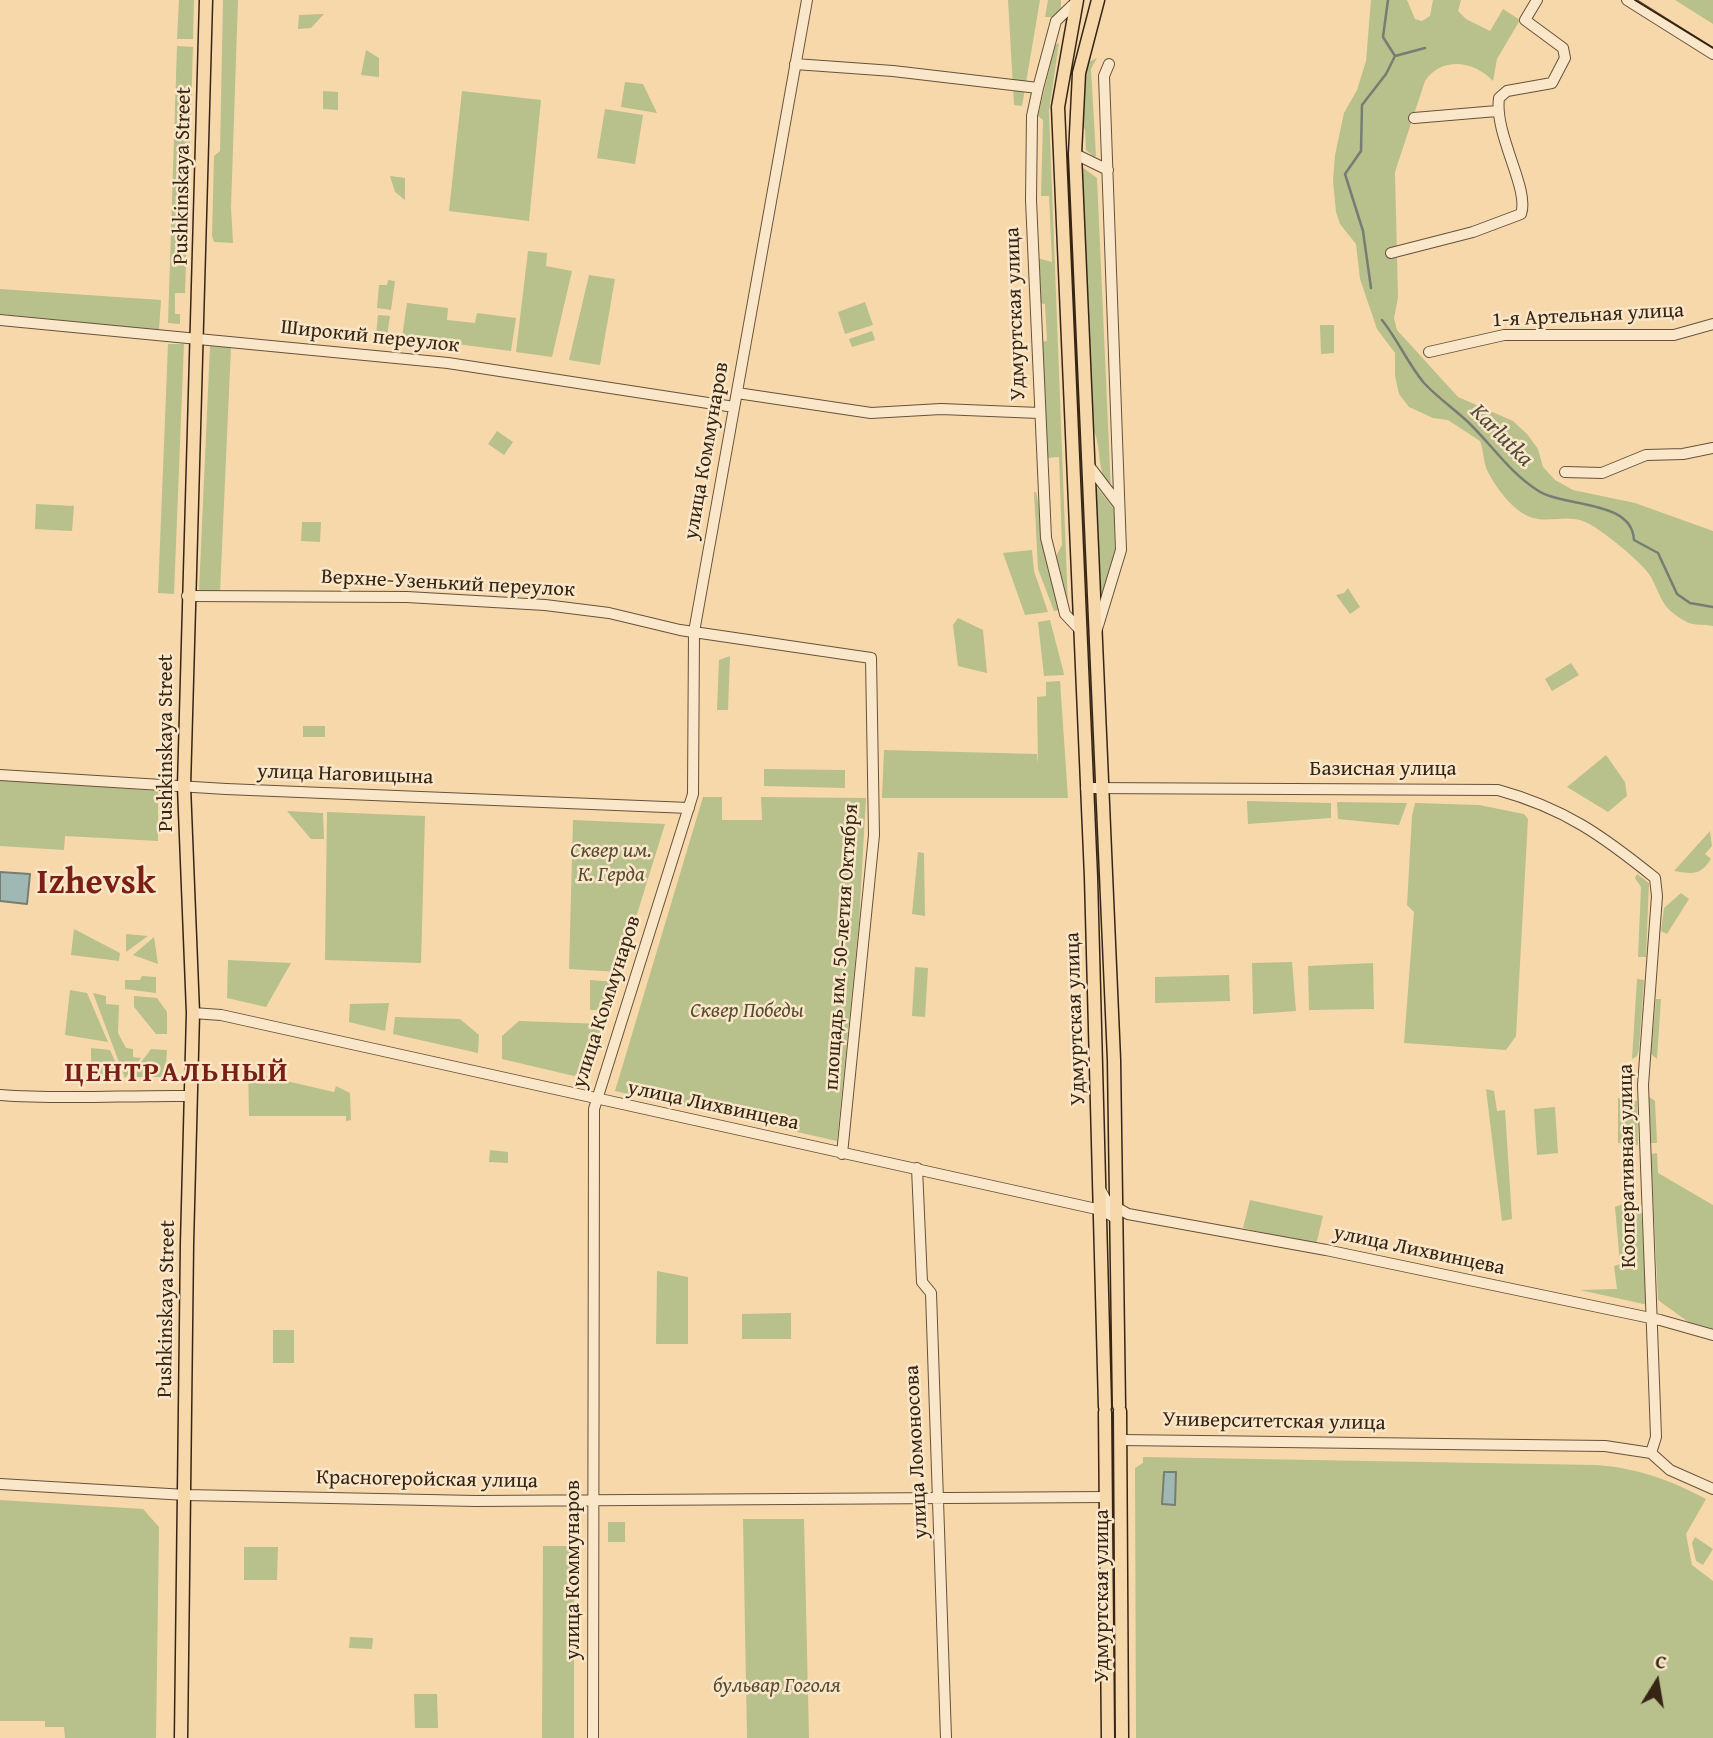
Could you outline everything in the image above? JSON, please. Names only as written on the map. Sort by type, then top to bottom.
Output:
[{"type":"main road","name":"Pushkinskaya Street","points":[[181,1738],[193,1013],[184,786],[187,596],[198,339],[206,0]]},
{"type":"main road","name":"Удмуртская улица","points":[[1077,0],[1058,107],[1091,877],[1101,1191],[1108,1737]]},
{"type":"main road","name":"Удмуртская улица","points":[[1098,0],[1079,72],[1075,154],[1114,1060],[1122,1737]]},
{"type":"main road","points":[[1082,671],[1098,670]]},
{"type":"main road","points":[[1091,877],[1108,877]]},
{"type":"main road","points":[[1097,1061],[1114,1060]]},
{"type":"main road","points":[[1103,1289],[1118,1289]]},
{"type":"main road","points":[[1108,1737],[1122,1737]]},
{"type":"street","name":"улица Коммунаров","points":[[593,1738],[596,1100],[693,794],[694,632],[807,0]]},
{"type":"street","name":"Удмуртская улица","points":[[1077,0],[1056,21],[1032,116],[1031,166],[1046,538],[1065,614],[1080,630]]},
{"type":"street","points":[[1391,253],[1516,217],[1523,208],[1500,129],[1497,111],[1499,98],[1507,91],[1552,83],[1566,58],[1563,48],[1525,20],[1537,0]]},
{"type":"street","points":[[1626,0],[1713,54]]},
{"type":"street","points":[[795,64],[893,71],[1038,88]]},
{"type":"street","name":"Удмуртская улица","points":[[1096,633],[1121,550],[1104,76],[1109,64]]},
{"type":"street","points":[[1414,118],[1497,111]]},
{"type":"street","points":[[1075,154],[1108,170]]},
{"type":"street","name":"Широкий переулок","points":[[0,320],[448,363],[734,407]]},
{"type":"street","name":"1-я Артельная улица","points":[[1429,352],[1504,335],[1674,335],[1711,325]]},
{"type":"street","points":[[737,393],[872,413],[941,409],[1039,413]]},
{"type":"street","points":[[1565,472],[1602,473],[1646,455],[1683,454],[1713,448]]},
{"type":"street","points":[[1090,467],[1120,506]]},
{"type":"street","name":"Верхне-Узенький переулок","points":[[187,596],[470,600],[609,612],[694,632],[871,658]]},
{"type":"street","name":"площадь им. 50-летия Октября","points":[[842,1154],[874,835],[871,658]]},
{"type":"street","name":"улица Наговицына","points":[[0,775],[184,786],[689,808]]},
{"type":"street","name":"Базисная улица","points":[[1086,788],[1498,790],[1538,801],[1563,812],[1597,832],[1656,878]]},
{"type":"street","name":"Кооперативная улица","points":[[1651,1453],[1656,1437],[1643,1084],[1657,896],[1656,878]]},
{"type":"street","name":"улица Лихвинцева","points":[[193,1013],[221,1015],[1101,1210],[1326,1250],[1651,1319],[1713,1335]]},
{"type":"street","points":[[0,1095],[49,1099],[74,1095],[190,1096]]},
{"type":"street","name":"улица Ломоносова","points":[[917,1168],[922,1282],[931,1293],[946,1738]]},
{"type":"street","points":[[1101,1191],[1116,1213]]},
{"type":"street","name":"Университетская улица","points":[[1120,1440],[1605,1446],[1651,1453]]},
{"type":"street","points":[[1651,1453],[1670,1470],[1713,1489]]},
{"type":"street","name":"Красногеройская улица","points":[[0,1484],[186,1495],[593,1501],[1106,1497]]},
{"type":"green space","points":[[179,0],[194,0],[193,39],[177,39]]},
{"type":"green space","points":[[223,0],[238,0],[231,207],[233,243],[214,242],[212,236],[214,156],[220,151]]},
{"type":"green space","points":[[1008,0],[1040,0],[1022,106],[1014,105]]},
{"type":"green space","points":[[1048,0],[1061,0],[1061,9],[1053,17],[1045,17]]},
{"type":"green space","points":[[1371,0],[1407,0],[1415,19],[1422,21],[1430,16],[1433,0],[1461,0],[1458,11],[1466,19],[1490,31],[1503,9],[1520,20],[1497,59],[1493,81],[1477,69],[1458,64],[1440,68],[1425,81],[1395,172],[1398,298],[1394,318],[1397,330],[1458,397],[1513,421],[1527,434],[1538,449],[1543,467],[1555,480],[1573,490],[1635,503],[1713,531],[1713,626],[1690,623],[1672,612],[1664,603],[1647,571],[1621,546],[1592,525],[1577,519],[1544,520],[1527,516],[1518,510],[1505,498],[1491,477],[1485,465],[1480,441],[1448,420],[1433,418],[1409,407],[1399,394],[1395,376],[1395,353],[1377,329],[1360,279],[1356,244],[1340,224],[1336,212],[1333,181],[1335,155],[1344,113],[1357,90],[1366,61]]},
{"type":"green space","points":[[1675,0],[1713,0],[1713,24]]},
{"type":"green space","points":[[324,14],[311,28],[298,29],[299,15]]},
{"type":"green space","points":[[1059,43],[1049,111],[1068,608],[1054,560],[1062,545],[1059,457],[1046,458],[1041,342],[1047,341],[1045,304],[1039,303],[1037,258],[1052,262],[1049,196],[1041,196],[1043,120],[1038,116],[1055,45]]},
{"type":"green space","points":[[177,46],[193,47],[185,293],[175,293],[175,314],[180,314],[180,324],[168,323]]},
{"type":"green space","points":[[366,50],[379,58],[379,77],[361,75]]},
{"type":"green space","points":[[1097,58],[1091,69],[1094,157],[1086,150],[1085,130],[1080,120],[1087,63]]},
{"type":"green space","points":[[625,82],[643,84],[657,113],[621,107]]},
{"type":"green space","points":[[323,91],[338,92],[338,110],[323,109]]},
{"type":"green space","points":[[462,91],[541,100],[529,221],[449,211]]},
{"type":"green space","points":[[605,109],[643,115],[635,164],[597,158]]},
{"type":"green space","points":[[1082,167],[1097,178],[1111,491],[1101,467],[1093,428]]},
{"type":"green space","points":[[390,176],[405,178],[405,200],[395,192]]},
{"type":"green space","points":[[528,251],[547,253],[546,266],[572,271],[552,357],[516,352]]},
{"type":"green space","points":[[589,275],[615,279],[600,365],[569,360]]},
{"type":"green space","points":[[388,280],[395,281],[391,310],[377,308],[379,285],[387,285]]},
{"type":"green space","points":[[0,289],[161,300],[159,330],[0,314]]},
{"type":"green space","points":[[865,302],[873,325],[845,334],[838,312]]},
{"type":"green space","points":[[407,303],[448,308],[447,320],[475,323],[477,313],[516,318],[511,351],[402,337]]},
{"type":"green space","points":[[378,315],[390,316],[387,336],[376,335]]},
{"type":"green space","points":[[1320,325],[1334,325],[1334,353],[1321,354]]},
{"type":"green space","points":[[872,331],[875,340],[852,347],[849,339]]},
{"type":"green space","points":[[168,344],[184,344],[174,594],[158,593]]},
{"type":"green space","points":[[210,346],[231,347],[220,592],[199,591]]},
{"type":"green space","points":[[497,431],[513,442],[504,455],[488,444]]},
{"type":"green space","points":[[1095,485],[1114,509],[1115,554],[1102,603]]},
{"type":"green space","points":[[1034,492],[1060,610],[1054,611],[1038,569]]},
{"type":"green space","points":[[36,504],[74,506],[72,531],[35,529]]},
{"type":"green space","points":[[302,522],[321,522],[320,542],[301,541]]},
{"type":"green space","points":[[1032,550],[1034,571],[1048,612],[1025,615],[1003,553]]},
{"type":"green space","points":[[1348,588],[1360,607],[1350,614],[1336,595],[1344,593]]},
{"type":"green space","points":[[958,618],[983,630],[987,673],[958,666],[953,625]]},
{"type":"green space","points":[[1050,620],[1064,675],[1044,676],[1038,622]]},
{"type":"green space","points":[[730,656],[728,710],[717,710],[719,660]]},
{"type":"green space","points":[[1571,663],[1579,675],[1552,691],[1545,679]]},
{"type":"green space","points":[[1060,681],[1068,798],[882,798],[884,750],[1037,754],[1038,764],[1037,697],[1046,696],[1046,682]]},
{"type":"green space","points":[[303,726],[325,726],[325,737],[303,737]]},
{"type":"green space","points":[[1606,755],[1625,782],[1627,796],[1608,812],[1567,787]]},
{"type":"green space","points":[[764,769],[845,770],[845,788],[764,786]]},
{"type":"green space","points":[[0,779],[158,791],[158,841],[65,836],[64,850],[0,846]]},
{"type":"green space","name":"Сквер Победы","points":[[703,797],[722,797],[722,820],[762,820],[761,797],[866,798],[859,923],[837,1141],[615,1091]]},
{"type":"green space","points":[[1247,801],[1331,803],[1331,818],[1248,824]]},
{"type":"green space","points":[[1337,802],[1407,803],[1399,825],[1338,819]]},
{"type":"green space","points":[[1415,803],[1479,805],[1524,814],[1528,819],[1516,1036],[1506,1050],[1404,1043],[1414,912],[1407,905]]},
{"type":"green space","points":[[287,811],[323,813],[324,839],[311,839]]},
{"type":"green space","points":[[327,812],[425,816],[421,963],[325,960]]},
{"type":"green space","name":"Сквер им. К. Герда","points":[[573,820],[665,824],[619,972],[569,969]]},
{"type":"green space","points":[[1710,831],[1712,846],[1705,854],[1711,859],[1707,865],[1695,873],[1674,871]]},
{"type":"green space","points":[[918,852],[924,853],[925,916],[912,914]]},
{"type":"green space","points":[[1637,874],[1649,883],[1646,957],[1638,957],[1641,887],[1635,878]]},
{"type":"green space","points":[[1681,893],[1689,899],[1667,934],[1661,931],[1664,908]]},
{"type":"green space","points":[[74,929],[120,953],[119,961],[71,955]]},
{"type":"green space","points":[[126,934],[148,936],[126,952]]},
{"type":"green space","points":[[154,937],[158,964],[133,955]]},
{"type":"green space","points":[[228,960],[291,963],[266,1007],[227,998]]},
{"type":"green space","points":[[1292,962],[1296,1011],[1253,1014],[1252,963]]},
{"type":"green space","points":[[1373,963],[1374,1009],[1309,1010],[1308,966]]},
{"type":"green space","points":[[915,967],[928,968],[925,1017],[912,1016]]},
{"type":"green space","points":[[1229,975],[1230,1001],[1155,1003],[1155,977]]},
{"type":"green space","points":[[142,976],[156,977],[156,993],[125,989],[125,980],[140,980]]},
{"type":"green space","points":[[1637,979],[1644,980],[1639,1049],[1637,1056],[1632,1059]]},
{"type":"green space","points":[[590,980],[615,982],[607,1010],[590,1010]]},
{"type":"green space","points":[[70,990],[87,993],[108,1042],[65,1035]]},
{"type":"green space","points":[[93,993],[106,996],[106,1004],[119,1005],[118,1033],[126,1048],[133,1049],[133,1057],[141,1058],[125,1078]]},
{"type":"green space","points":[[134,996],[157,998],[167,1012],[167,1034],[156,1034],[134,1007]]},
{"type":"green space","points":[[1656,999],[1661,999],[1657,1059],[1651,1054]]},
{"type":"green space","points":[[389,1003],[385,1031],[349,1022],[350,1004]]},
{"type":"green space","points":[[395,1017],[460,1019],[479,1035],[478,1053],[393,1034]]},
{"type":"green space","points":[[519,1021],[603,1024],[588,1071],[582,1070],[574,1076],[502,1059],[502,1036]]},
{"type":"green space","points":[[91,1048],[110,1050],[122,1077],[91,1076]]},
{"type":"green space","points":[[151,1049],[167,1050],[165,1077],[130,1077]]},
{"type":"green space","points":[[248,1068],[261,1070],[260,1075],[334,1092],[336,1086],[350,1093],[351,1120],[346,1121],[346,1116],[249,1116]]},
{"type":"green space","points":[[1486,1089],[1494,1091],[1497,1111],[1505,1110],[1512,1219],[1502,1221]]},
{"type":"green space","points":[[1648,1096],[1655,1101],[1657,1143],[1650,1143]]},
{"type":"green space","points":[[1618,1098],[1637,1101],[1638,1145],[1618,1143]]},
{"type":"green space","points":[[1555,1107],[1558,1153],[1537,1155],[1534,1109]]},
{"type":"green space","points":[[490,1150],[508,1152],[508,1163],[489,1162]]},
{"type":"green space","points":[[1657,1153],[1658,1173],[1713,1205],[1713,1330],[1691,1324],[1658,1300],[1651,1154]]},
{"type":"green space","points":[[1250,1200],[1323,1216],[1316,1245],[1243,1228]]},
{"type":"green space","points":[[1622,1204],[1637,1205],[1641,1210],[1648,1305],[1580,1290],[1617,1289],[1614,1266],[1620,1264],[1615,1207]]},
{"type":"green space","points":[[657,1271],[688,1277],[688,1344],[656,1344]]},
{"type":"green space","points":[[791,1313],[791,1339],[742,1339],[742,1314]]},
{"type":"green space","points":[[273,1330],[294,1330],[294,1363],[273,1363]]},
{"type":"green space","points":[[1143,1457],[1596,1465],[1640,1472],[1693,1492],[1706,1499],[1686,1534],[1692,1565],[1713,1581],[1713,1738],[1136,1738],[1135,1468],[1143,1463]]},
{"type":"green space","points":[[0,1500],[143,1509],[159,1527],[156,1738],[65,1738],[64,1727],[45,1727],[45,1721],[0,1721]]},
{"type":"green space","name":"бульвар Гоголя","points":[[743,1519],[804,1519],[809,1738],[747,1738]]},
{"type":"green space","points":[[608,1522],[625,1522],[625,1542],[608,1542]]},
{"type":"green space","points":[[1695,1537],[1713,1549],[1703,1565],[1696,1561],[1692,1543]]},
{"type":"green space","points":[[543,1546],[574,1546],[574,1738],[542,1738]]},
{"type":"green space","points":[[244,1547],[278,1547],[277,1580],[244,1580]]},
{"type":"green space","points":[[350,1637],[373,1638],[372,1649],[349,1648]]},
{"type":"green space","points":[[414,1694],[437,1694],[438,1728],[415,1728]]},
{"type":"water","points":[[0,872],[30,874],[27,904],[0,901]]},
{"type":"water","points":[[1164,1472],[1176,1472],[1175,1505],[1162,1504]]},
{"type":"waterway","name":"Karlutka","points":[[1371,288],[1363,231],[1345,174],[1361,151],[1362,105],[1386,74],[1395,56],[1383,37],[1388,0]]},
{"type":"waterway","points":[[1395,56],[1425,48]]},
{"type":"waterway","name":"Karlutka","points":[[1382,320],[1424,383],[1468,422],[1518,475],[1549,496],[1594,506],[1622,517],[1630,527],[1634,540],[1658,553],[1677,594],[1690,603],[1713,607]]},
{"type":"tram line","points":[[1635,0],[1713,48]]},
{"type":"district","name":"Izhevsk","points":[[96,884]]},
{"type":"district","name":"ЦЕНТРАЛЬНЫЙ","points":[[177,1074]]}]
